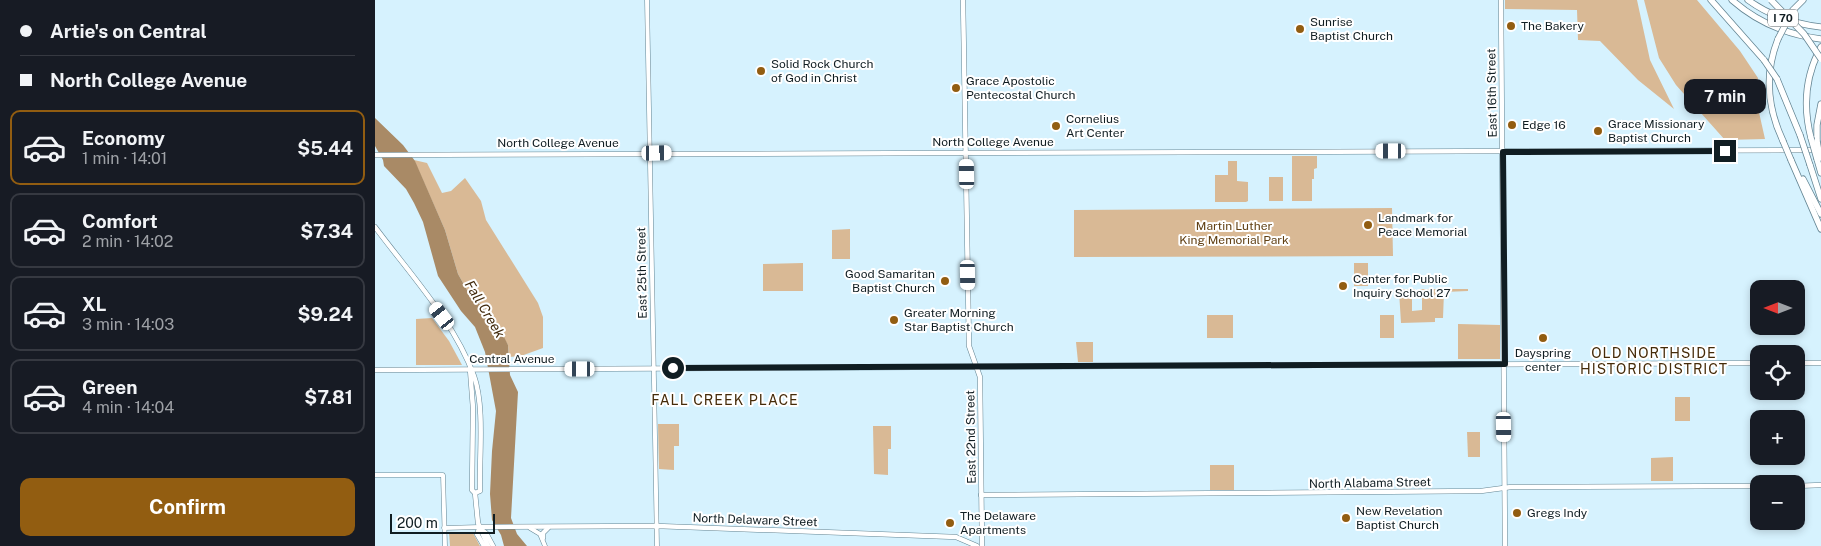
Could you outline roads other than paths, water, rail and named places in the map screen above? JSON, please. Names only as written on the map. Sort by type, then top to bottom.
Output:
[{"type":"highway","points":[[1711,0],[1764,60],[1777,78],[1800,136],[1821,199]]},
{"type":"highway","points":[[1732,0],[1760,20],[1786,32],[1821,38]]},
{"type":"highway","name":"I 70","points":[[1748,0],[1779,17],[1797,23],[1821,27]]},
{"type":"highway","points":[[1771,0],[1804,34],[1821,59]]},
{"type":"highway","points":[[1803,0],[1793,10],[1778,39],[1769,66],[1769,93],[1773,116],[1821,229]]},
{"type":"highway","points":[[1820,48],[1812,66],[1806,94],[1807,119],[1820,160],[1821,173]]},
{"type":"highway","points":[[1814,140],[1821,104]]},
{"type":"highway","points":[[1791,160],[1811,192],[1821,214]]},
{"type":"main road","name":"East 22nd Street","points":[[963,0],[969,346],[980,377],[982,546]]},
{"type":"main road","name":"East 16th Street","points":[[1501,0],[1505,546]]},
{"type":"main road","name":"North College Avenue","points":[[375,154],[1821,150]]},
{"type":"main road","points":[[375,227],[448,325],[461,348],[469,369],[473,415],[472,490],[475,493],[475,511],[479,528],[488,546]]},
{"type":"main road","name":"Central Avenue","points":[[375,370],[1750,363]]},
{"type":"main road","points":[[1805,363],[1821,363]]},
{"type":"main road","points":[[1805,486],[1821,485]]},
{"type":"main road","name":"North Alabama Street","points":[[981,495],[1324,494],[1481,491],[1505,488],[1750,486]]},
{"type":"main road","name":"North Delaware Street","points":[[479,528],[657,526],[956,537],[977,546]]},
{"type":"main road","points":[[543,538],[543,533],[549,527]]},
{"type":"main road","points":[[479,528],[477,534],[484,546]]},
{"type":"main road","points":[[479,528],[486,533],[493,546]]},
{"type":"street","name":"East 25th Street","points":[[647,0],[657,546]]},
{"type":"street","points":[[375,476],[443,475],[445,546]]},
{"type":"street","name":"North Delaware Street","points":[[444,528],[479,528]]},
{"type":"street","points":[[529,528],[543,538],[545,546]]},
{"type":"place","name":"The Bakery","points":[[1511,26]]},
{"type":"place","name":"Sunrise Baptist Church","points":[[1300,29]]},
{"type":"place","name":"Solid Rock Church of God in Christ","points":[[761,71]]},
{"type":"place","name":"Grace Apostolic Pentecostal Church","points":[[956,88]]},
{"type":"place","name":"Edge 16","points":[[1512,125]]},
{"type":"place","name":"Cornelius Art Center","points":[[1056,126]]},
{"type":"place","name":"Grace Missionary Baptist Church","points":[[1598,131]]},
{"type":"place","name":"Landmark for Peace Memorial","points":[[1368,225]]},
{"type":"place","name":"Good Samaritan Baptist Church","points":[[945,281]]},
{"type":"place","name":"Center for Public Inquiry School 27","points":[[1343,286]]},
{"type":"place","name":"Greater Morning Star Baptist Church","points":[[894,320]]},
{"type":"place","name":"Dayspring center","points":[[1543,338]]},
{"type":"place","name":"Gregs Indy","points":[[1517,513]]},
{"type":"place","name":"New Revelation Baptist Church","points":[[1346,518]]},
{"type":"place","name":"The Delaware Apartments","points":[[950,523]]},
{"type":"district","name":"OLD NORTHSIDE HISTORIC DISTRICT","points":[[1654,362]]},
{"type":"district","name":"FALL CREEK PLACE","points":[[725,400]]},
{"type":"park label","name":"Martin Luther King Memorial Park","points":[[1234,233]]},
{"type":"water label","name":"Fall Creek","points":[[485,309]]}]
